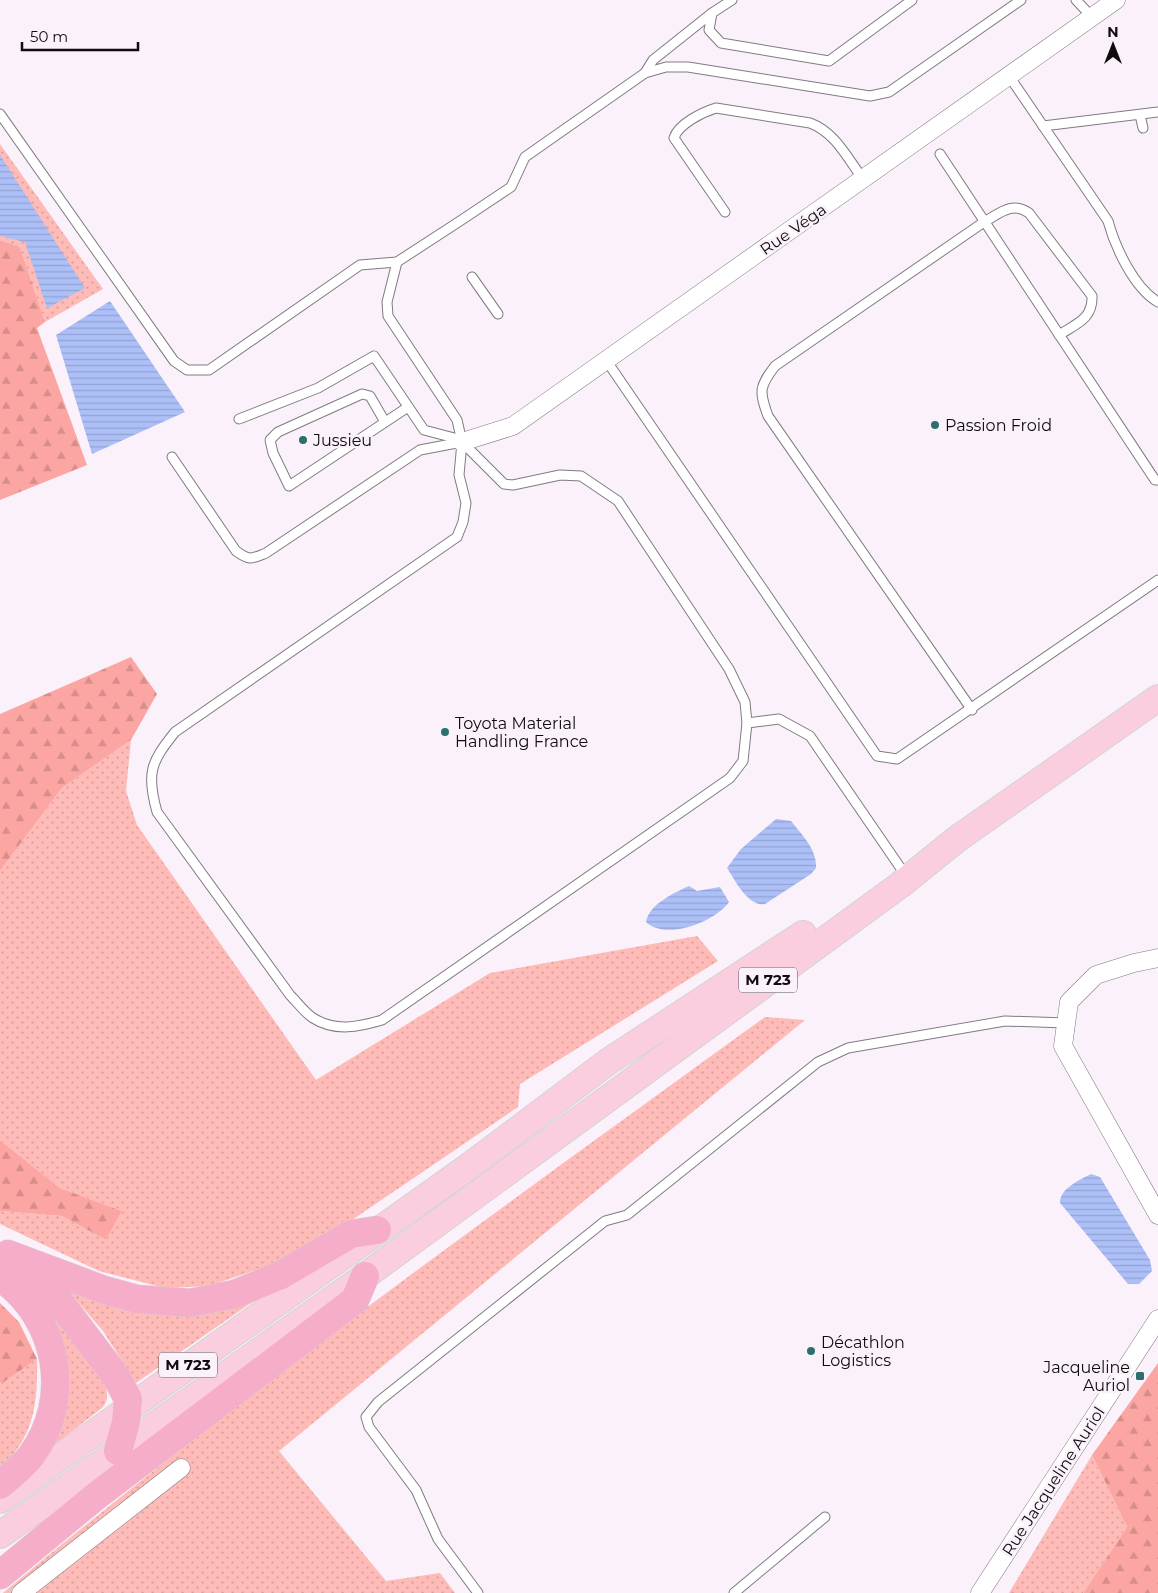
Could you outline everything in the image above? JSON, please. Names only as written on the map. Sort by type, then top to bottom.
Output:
[{"type":"highway","points":[[3,1260],[137,1299],[190,1303],[235,1294],[280,1274],[351,1234],[377,1230]]},
{"type":"highway","points":[[3,1260],[56,1297],[117,1378],[128,1399],[126,1422],[118,1451]]},
{"type":"highway","points":[[0,1485],[21,1467],[40,1442],[49,1419],[55,1382],[55,1363],[43,1324],[22,1294],[3,1260]]},
{"type":"highway","points":[[0,1575],[96,1496],[355,1300],[365,1276]]},
{"type":"main road","name":"M 723","points":[[0,1535],[365,1276],[900,884],[957,839],[1158,698]]},
{"type":"main road","name":"M 723","points":[[0,1500],[488,1152],[609,1061],[902,870],[957,839]]},
{"type":"street","name":"Rue Véga","points":[[462,441],[513,426],[1116,0]]},
{"type":"street","points":[[1158,958],[1134,962],[1096,976],[1070,1002],[1063,1046],[1158,1216]]},
{"type":"street","name":"Rue Jacqueline Auriol","points":[[980,1593],[1158,1319]]},
{"type":"street","points":[[21,1593],[181,1468]]},
{"type":"lane","points":[[645,73],[653,60],[732,0]]},
{"type":"lane","points":[[712,14],[710,30],[721,43],[829,61],[912,0]]},
{"type":"lane","points":[[0,114],[174,361],[187,370],[209,370],[360,265],[397,262],[511,187],[525,157],[645,73],[666,67],[688,67],[870,96],[889,92],[1021,0]]},
{"type":"lane","points":[[1076,0],[1092,17]]},
{"type":"lane","points":[[1009,76],[1108,221],[1113,239],[1141,287],[1146,294],[1158,302]]},
{"type":"lane","points":[[725,212],[674,138],[676,132],[705,111],[716,108],[810,123],[822,128],[830,135],[863,179]]},
{"type":"lane","points":[[1043,126],[1158,112]]},
{"type":"lane","points":[[1140,115],[1143,128]]},
{"type":"lane","points":[[940,154],[1155,480],[1158,480]]},
{"type":"lane","points":[[972,710],[768,416],[761,396],[762,383],[775,366],[984,222],[1011,206],[1020,207],[1029,213],[1092,296],[1093,307],[1090,314],[1060,335]]},
{"type":"lane","points":[[238,418],[318,388],[374,356],[424,430],[462,441],[504,484],[513,485],[560,475],[581,476],[618,502],[729,669],[746,702],[747,723],[743,761],[730,778],[382,1020],[351,1028],[340,1027],[313,1018],[290,995],[157,812],[151,791],[151,776],[156,755],[175,732],[457,537],[463,522],[466,503],[459,475],[462,441],[454,412],[388,316],[386,302],[397,262]]},
{"type":"lane","points":[[472,277],[498,314]]},
{"type":"lane","points":[[606,360],[877,756],[897,759],[972,710],[1158,580]]},
{"type":"lane","points":[[385,422],[370,396],[362,394],[278,432],[270,440],[273,453],[289,486],[408,407]]},
{"type":"lane","points":[[172,457],[236,552],[247,559],[252,559],[266,553],[420,450],[462,441]]},
{"type":"lane","points":[[747,723],[779,719],[810,736],[902,870]]},
{"type":"lane","points":[[478,1593],[438,1539],[416,1490],[369,1427],[366,1417],[378,1402],[605,1221],[627,1215],[818,1062],[848,1048],[1005,1021],[1066,1023]]},
{"type":"lane","points":[[734,1593],[825,1517]]},
{"type":"shaded area","points":[[0,144],[103,289],[45,322],[20,247],[0,240]]},
{"type":"shaded area","points":[[131,740],[126,791],[137,825],[316,1080],[490,973],[697,936],[718,961],[520,1084],[518,1107],[349,1222],[285,1260],[209,1286],[165,1288],[99,1271],[0,1224],[0,1211],[62,1216],[106,1240],[122,1211],[60,1188],[0,1140],[0,871],[62,788]]},
{"type":"shaded area","points":[[765,1017],[805,1020],[279,1451],[386,1581],[440,1573],[455,1593],[3,1593],[95,1517],[283,1370]]},
{"type":"shaded area","points":[[59,1280],[264,1294],[136,1383],[103,1331]]},
{"type":"shaded area","points":[[31,1286],[104,1381],[107,1395],[105,1405],[102,1408],[44,1453],[54,1435]]},
{"type":"shaded area","points":[[37,1359],[35,1405],[32,1419],[20,1445],[0,1468],[0,1382],[4,1382]]},
{"type":"shaded area","points":[[1092,1455],[1127,1527],[1083,1593],[1009,1593]]},
{"type":"green space","points":[[0,240],[20,247],[45,322],[37,328],[87,465],[0,500]]},
{"type":"green space","points":[[131,657],[157,694],[131,740],[62,788],[0,871],[0,714]]},
{"type":"green space","points":[[0,1140],[60,1188],[122,1211],[106,1240],[62,1216],[0,1211]]},
{"type":"green space","points":[[0,1303],[19,1322],[37,1359],[4,1382],[0,1382]]},
{"type":"green space","points":[[1158,1363],[1158,1593],[1083,1593],[1127,1527],[1092,1455]]},
{"type":"water","points":[[0,155],[85,288],[47,308],[25,242],[0,236]]},
{"type":"water","points":[[110,301],[185,412],[92,454],[56,335]]},
{"type":"water","points":[[776,819],[791,821],[800,832],[811,848],[816,861],[816,868],[811,874],[765,904],[759,904],[743,892],[727,868],[741,849]]},
{"type":"water","points":[[689,886],[697,891],[720,887],[729,902],[713,916],[690,927],[665,930],[646,922],[648,916],[657,905]]},
{"type":"water","points":[[1091,1174],[1100,1177],[1150,1260],[1152,1271],[1139,1284],[1128,1284],[1060,1203],[1063,1193],[1067,1189]]},
{"type":"place","name":"Passion Froid","points":[[935,425]]},
{"type":"place","name":"Jussieu","points":[[303,440]]},
{"type":"place","name":"Toyota Material Handling France","points":[[445,732]]},
{"type":"place","name":"Décathlon Logistics","points":[[811,1351]]},
{"type":"place","name":"Jacqueline Auriol","points":[[1140,1376]]}]
